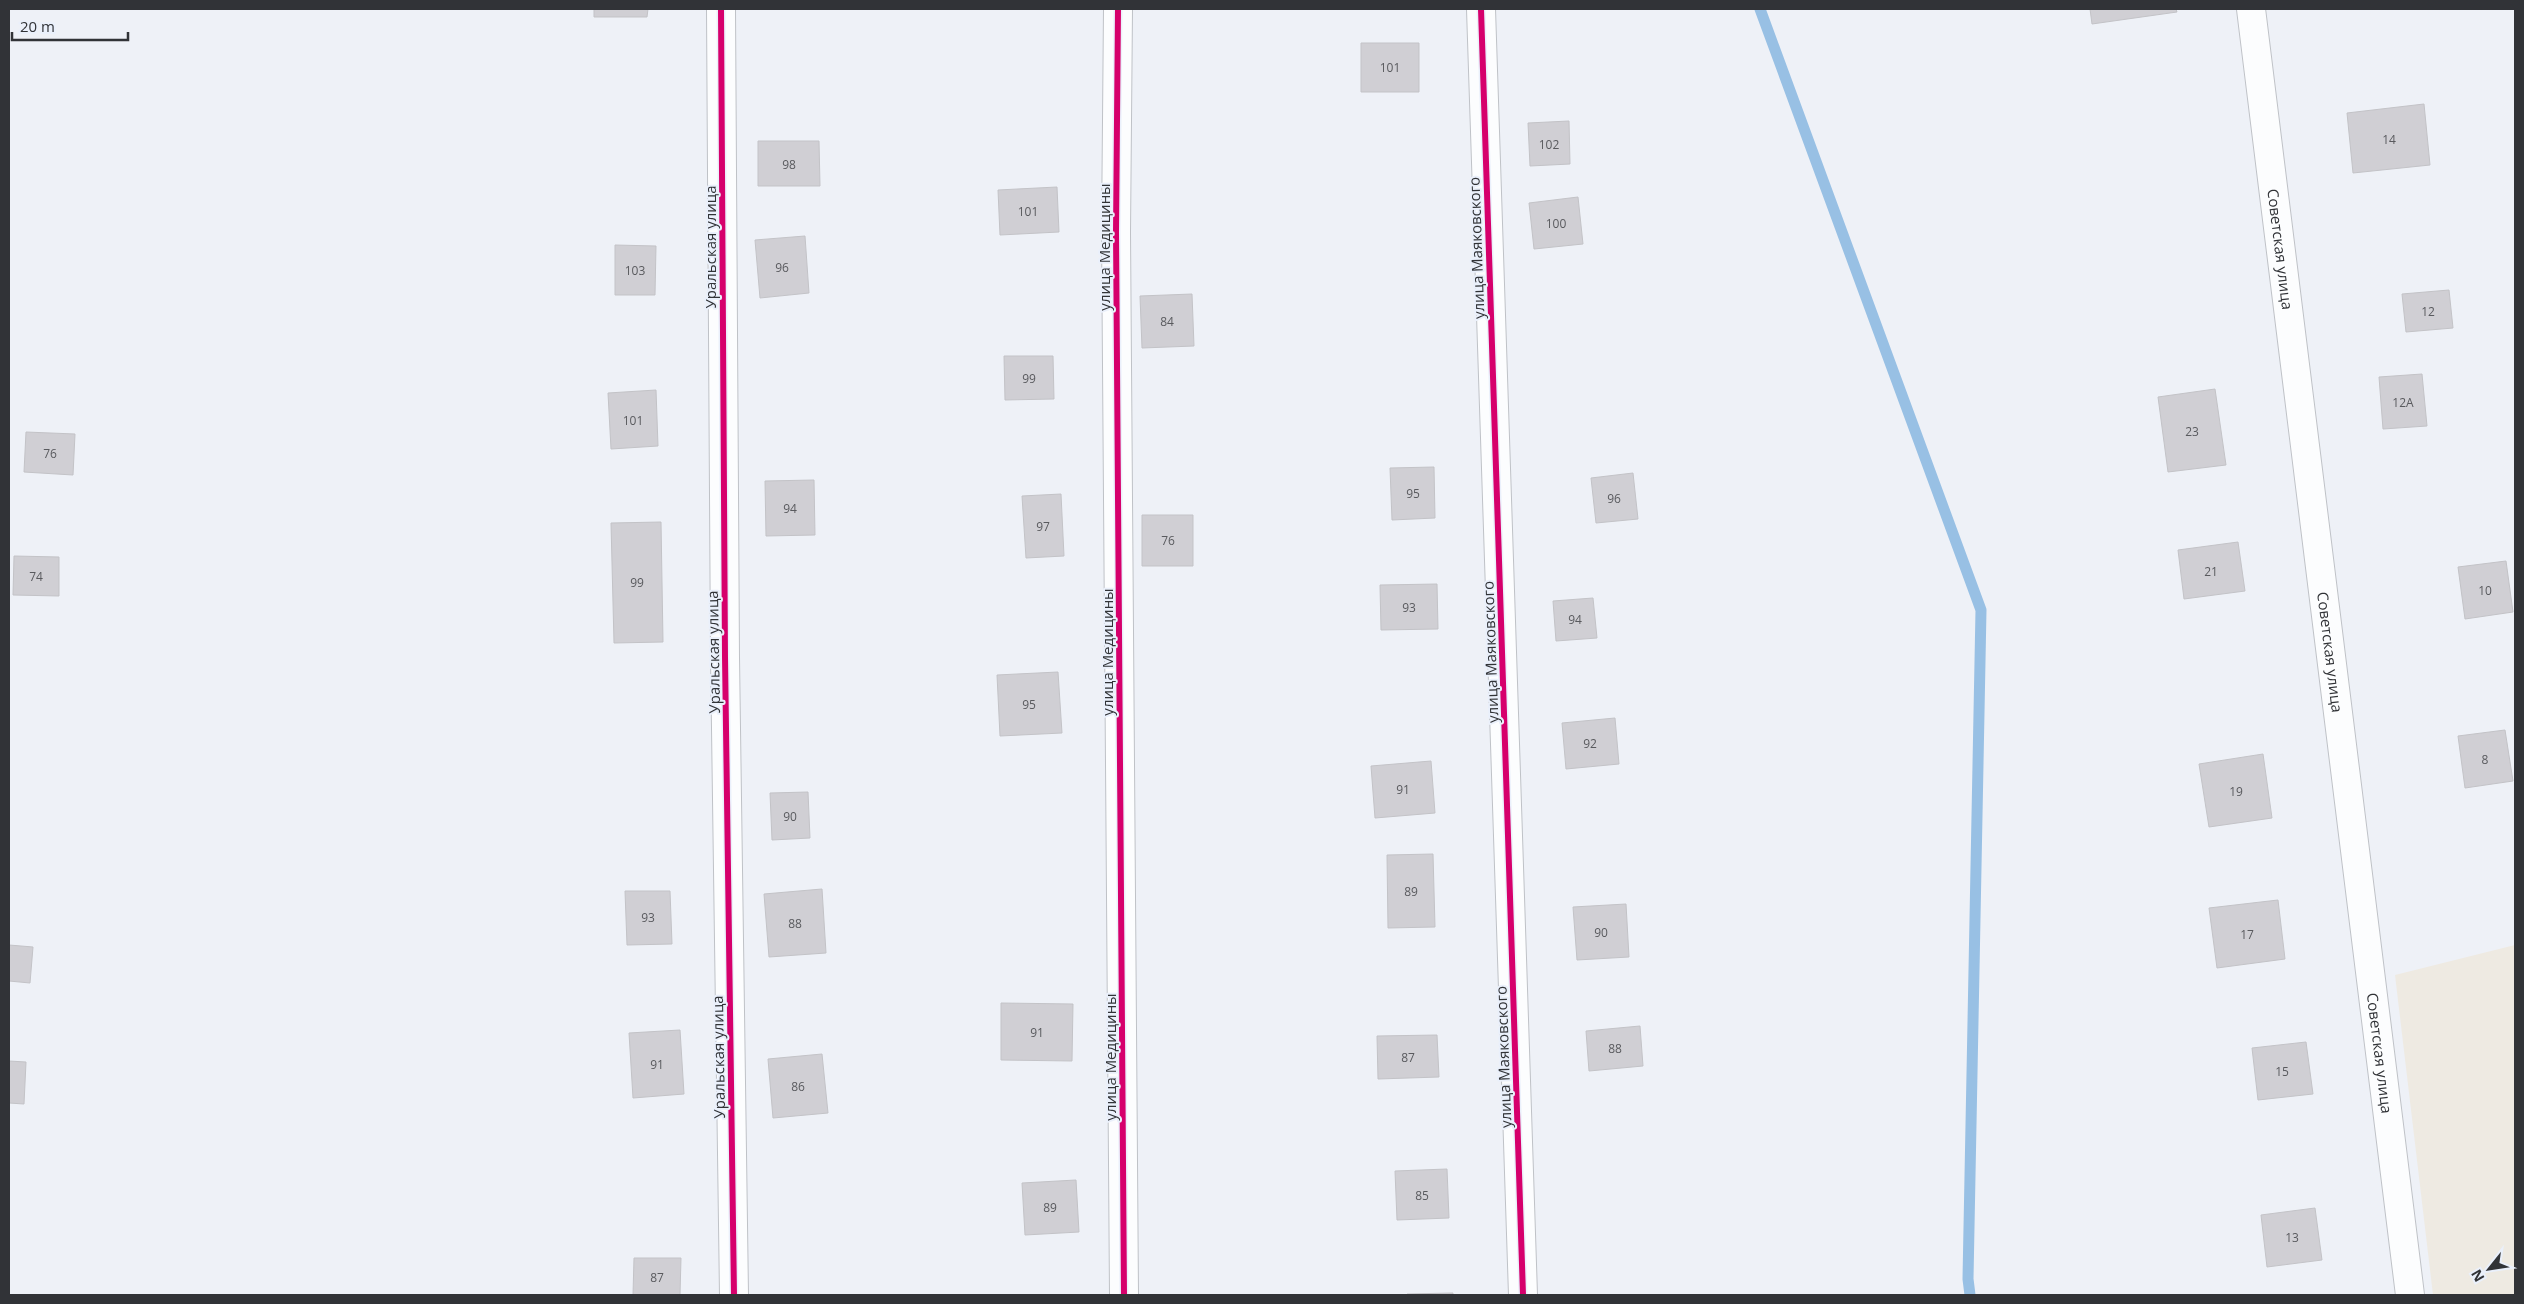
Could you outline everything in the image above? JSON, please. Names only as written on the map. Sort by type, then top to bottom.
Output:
[{"type":"street","name":"Уральская улица","points":[[721,9],[725,647],[734,1295]]},
{"type":"street","name":"улица Медицины","points":[[1118,9],[1116,232],[1124,1295]]},
{"type":"street","name":"улица Маяковского","points":[[1481,9],[1523,1295]]},
{"type":"street","name":"Советская улица","points":[[2251,9],[2410,1295]]},
{"type":"shaded area","points":[[2515,945],[2515,1295],[2433,1295],[2395,975]]},
{"type":"building","points":[[594,9],[648,9],[647,17],[594,17]]},
{"type":"building","points":[[2090,9],[2176,9],[2177,12],[2092,24]]},
{"type":"building","points":[[1361,43],[1419,43],[1419,92],[1361,92]]},
{"type":"building","points":[[2424,104],[2430,165],[2353,173],[2347,113]]},
{"type":"building","points":[[1569,121],[1570,164],[1530,166],[1528,123]]},
{"type":"building","points":[[758,141],[819,141],[820,186],[758,186]]},
{"type":"building","points":[[1057,187],[1059,232],[1000,235],[998,190]]},
{"type":"building","points":[[1578,197],[1583,244],[1534,249],[1529,203]]},
{"type":"building","points":[[805,236],[809,293],[760,298],[755,240]]},
{"type":"building","points":[[615,245],[656,246],[655,295],[615,295]]},
{"type":"building","points":[[2449,290],[2453,328],[2406,332],[2402,294]]},
{"type":"building","points":[[1192,294],[1194,346],[1142,348],[1140,296]]},
{"type":"building","points":[[1004,356],[1053,356],[1054,399],[1005,400]]},
{"type":"building","points":[[2422,374],[2427,426],[2383,429],[2379,377]]},
{"type":"building","points":[[2215,389],[2226,465],[2168,472],[2158,397]]},
{"type":"building","points":[[656,390],[658,446],[611,449],[608,393]]},
{"type":"building","points":[[26,432],[75,434],[73,475],[24,472]]},
{"type":"building","points":[[1434,467],[1435,518],[1392,520],[1390,468]]},
{"type":"building","points":[[1633,473],[1638,519],[1596,523],[1591,478]]},
{"type":"building","points":[[814,480],[815,535],[766,536],[765,481]]},
{"type":"building","points":[[1061,494],[1064,556],[1026,558],[1022,496]]},
{"type":"building","points":[[1142,515],[1193,515],[1193,566],[1142,566]]},
{"type":"building","points":[[661,522],[663,642],[614,643],[611,523]]},
{"type":"building","points":[[2238,542],[2245,591],[2184,599],[2178,550]]},
{"type":"building","points":[[14,556],[59,557],[59,596],[13,595]]},
{"type":"building","points":[[2506,561],[2513,612],[2465,619],[2458,567]]},
{"type":"building","points":[[1437,584],[1438,629],[1381,630],[1380,585]]},
{"type":"building","points":[[1593,598],[1597,638],[1556,641],[1553,601]]},
{"type":"building","points":[[1058,672],[1062,733],[1000,736],[997,675]]},
{"type":"building","points":[[1615,718],[1619,764],[1566,769],[1562,723]]},
{"type":"building","points":[[2505,730],[2513,781],[2465,788],[2458,736]]},
{"type":"building","points":[[2263,754],[2272,818],[2209,827],[2199,764]]},
{"type":"building","points":[[1431,761],[1435,813],[1375,818],[1371,766]]},
{"type":"building","points":[[808,792],[810,838],[772,840],[770,793]]},
{"type":"building","points":[[1433,854],[1435,927],[1388,928],[1387,855]]},
{"type":"building","points":[[822,889],[826,953],[769,957],[764,894]]},
{"type":"building","points":[[625,891],[670,891],[672,944],[627,945]]},
{"type":"building","points":[[2278,900],[2285,959],[2217,968],[2209,908]]},
{"type":"building","points":[[1626,904],[1629,957],[1577,960],[1573,907]]},
{"type":"building","points":[[9,945],[33,947],[30,983],[9,981]]},
{"type":"building","points":[[1001,1003],[1073,1004],[1072,1061],[1001,1060]]},
{"type":"building","points":[[1640,1026],[1643,1066],[1589,1071],[1586,1031]]},
{"type":"building","points":[[680,1030],[684,1094],[633,1098],[629,1033]]},
{"type":"building","points":[[1437,1035],[1439,1077],[1378,1079],[1377,1036]]},
{"type":"building","points":[[2306,1042],[2313,1094],[2258,1100],[2252,1048]]},
{"type":"building","points":[[822,1054],[828,1113],[773,1118],[768,1059]]},
{"type":"building","points":[[9,1061],[26,1062],[24,1104],[9,1103]]},
{"type":"building","points":[[1447,1169],[1449,1218],[1397,1220],[1395,1171]]},
{"type":"building","points":[[1076,1180],[1079,1232],[1025,1235],[1022,1183]]},
{"type":"building","points":[[2315,1208],[2322,1260],[2267,1267],[2261,1215]]},
{"type":"building","points":[[634,1258],[681,1258],[680,1295],[633,1295]]},
{"type":"building","points":[[1453,1293],[1453,1295],[1407,1295],[1407,1294]]},
{"type":"waterway","points":[[1760,9],[1981,610],[1968,1279],[1970,1295]]},
{"type":"cycle path","points":[[721,9],[725,657],[734,1295]]},
{"type":"cycle path","points":[[1118,9],[1116,232],[1124,1295]]},
{"type":"cycle path","points":[[1481,9],[1523,1295]]}]
